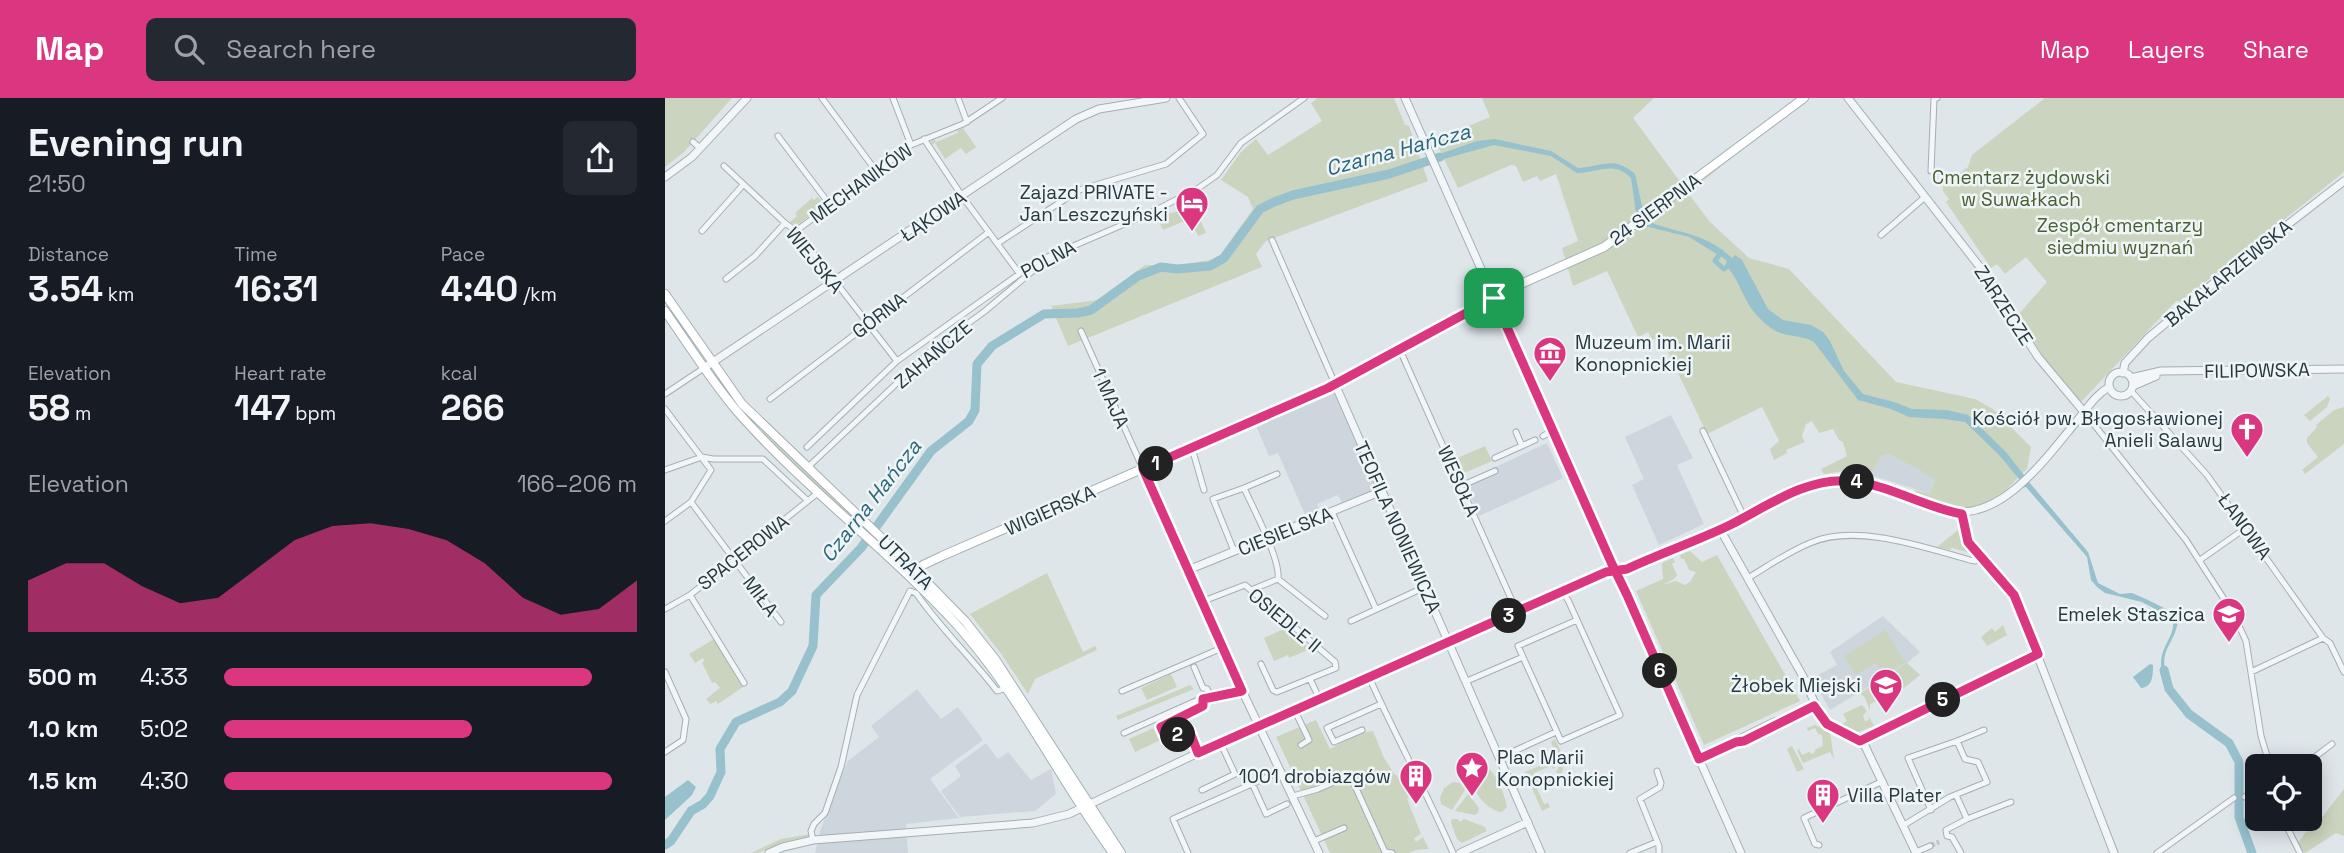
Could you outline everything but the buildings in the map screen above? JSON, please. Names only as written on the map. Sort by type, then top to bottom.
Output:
[{"type":"main road","name":"24 SIERPNIA","points":[[1494,298],[1589,255],[1635,226],[1804,98]]},
{"type":"main road","name":"UTRATA","points":[[665,294],[736,410],[819,492],[868,531]]},
{"type":"main road","name":"WIGIERSKA","points":[[913,574],[943,556],[1335,384],[1494,298]]},
{"type":"main road","name":"UTRATA","points":[[665,311],[742,404],[876,539],[965,621],[995,659],[1113,853]]},
{"type":"main road","name":"UTRATA","points":[[913,574],[1007,688],[1085,805],[1121,853]]},
{"type":"street","points":[[665,177],[683,165],[747,98]]},
{"type":"street","points":[[822,98],[876,171]]},
{"type":"street","points":[[893,98],[911,145]]},
{"type":"street","points":[[957,98],[967,121]]},
{"type":"street","name":"MECHANIKÓW","points":[[796,230],[911,145],[967,121],[1002,98]]},
{"type":"street","name":"ŁĄKOWA","points":[[708,366],[1084,115],[1109,107],[1166,98]]},
{"type":"street","points":[[998,243],[1079,190],[1166,164],[1203,134],[1179,98]]},
{"type":"street","name":"POLNA","points":[[807,447],[897,361],[1019,273],[1065,248],[1150,213],[1197,190],[1217,175],[1241,143],[1304,98]]},
{"type":"street","points":[[1405,98],[1741,853]]},
{"type":"street","name":"ZARZECZE","points":[[1847,98],[1994,286],[2044,366],[2084,412]]},
{"type":"street","points":[[1931,171],[1934,99],[1937,98]]},
{"type":"street","points":[[778,136],[830,205]]},
{"type":"street","points":[[924,139],[1019,273]]},
{"type":"street","points":[[693,142],[700,148]]},
{"type":"street","name":"WIEJSKA","points":[[724,166],[796,230],[897,361]]},
{"type":"street","name":"BAKAŁARZEWSKA","points":[[2111,390],[2112,376],[2123,373],[2125,363],[2148,338],[2233,267],[2344,181]]},
{"type":"street","points":[[702,232],[743,185]]},
{"type":"street","points":[[1881,235],[1925,197]]},
{"type":"street","points":[[726,279],[755,256],[785,223]]},
{"type":"street","name":"GÓRNA","points":[[770,399],[989,232]]},
{"type":"street","name":"TEOFILA NONIEWICZA","points":[[1272,240],[1541,853]]},
{"type":"street","name":"ZAHAŃCZE","points":[[807,468],[933,349],[1065,248]]},
{"type":"street","name":"1 MAJA","points":[[1081,331],[1201,602],[1319,853]]},
{"type":"street","name":"WESOŁA","points":[[1400,350],[1517,612]]},
{"type":"street","points":[[665,394],[708,366]]},
{"type":"street","name":"FILIPOWSKA","points":[[2111,390],[2122,396],[2131,385],[2170,371],[2344,369]]},
{"type":"street","points":[[2123,373],[2131,385]]},
{"type":"street","name":"ŁANOWA","points":[[2131,385],[2247,527],[2323,638],[2330,643],[2344,672]]},
{"type":"street","points":[[769,853],[783,847],[813,841],[1033,823],[1069,814],[1198,753],[1606,572],[1627,569],[1807,488],[1841,480],[1876,486],[1962,514],[1980,510],[1999,502],[2015,489],[2099,392],[2111,390]]},
{"type":"street","points":[[665,409],[711,470],[691,502],[665,521]]},
{"type":"street","points":[[2084,412],[2200,560],[2238,621],[2245,641],[2266,754]]},
{"type":"street","points":[[1543,436],[1552,431]]},
{"type":"street","points":[[1703,431],[1744,517]]},
{"type":"street","points":[[1516,432],[1522,446]]},
{"type":"street","points":[[1495,458],[1535,440]]},
{"type":"street","points":[[1192,448],[1204,489]]},
{"type":"street","points":[[665,470],[702,457],[763,459],[808,501]]},
{"type":"street","points":[[1461,486],[1495,471]]},
{"type":"street","points":[[1234,551],[1213,499],[1277,474]]},
{"type":"street","points":[[1244,488],[1266,538],[1279,573],[1278,579]]},
{"type":"street","name":"CIESIELSKA","points":[[1188,570],[1382,491]]},
{"type":"street","name":"SPACEROWA","points":[[665,609],[690,595],[819,492]]},
{"type":"street","name":"MIŁA","points":[[691,502],[781,622]]},
{"type":"street","points":[[1332,512],[1376,609]]},
{"type":"street","points":[[1962,514],[1968,542],[2014,595],[2114,853]]},
{"type":"street","points":[[2200,560],[2247,527]]},
{"type":"street","points":[[1720,529],[1806,681],[1814,706],[1827,724],[1860,741],[1868,752],[1916,852],[1930,846]]},
{"type":"street","points":[[1748,578],[1810,542],[1849,534],[1975,561],[1981,556]]},
{"type":"street","points":[[1251,590],[1278,579]]},
{"type":"street","points":[[1278,579],[1325,616]]},
{"type":"street","name":"OSIEDLE II","points":[[1201,602],[1245,585],[1335,663],[1336,668],[1277,692],[1273,690],[1261,664]]},
{"type":"street","points":[[1351,621],[1425,587]]},
{"type":"street","points":[[813,841],[811,831],[824,813],[841,767],[857,695],[910,591],[916,593],[933,617],[997,691],[1007,688]]},
{"type":"street","points":[[1562,592],[1577,620],[1620,715],[1561,741],[1518,646],[1577,620]]},
{"type":"street","points":[[690,595],[744,683]]},
{"type":"street","points":[[933,617],[937,612],[934,601]]},
{"type":"street","points":[[2251,672],[2323,638]]},
{"type":"street","points":[[1122,691],[1222,648]]},
{"type":"street","points":[[1860,741],[2038,654]]},
{"type":"street","points":[[1467,681],[1523,657]]},
{"type":"street","points":[[1193,667],[1203,688],[1207,689],[1212,698]]},
{"type":"street","points":[[665,672],[685,719],[683,740],[665,752]]},
{"type":"street","points":[[1369,677],[1453,853]]},
{"type":"street","name":"OSIEDLE II","points":[[1310,679],[1320,700]]},
{"type":"street","points":[[1124,733],[1203,699],[1242,691]]},
{"type":"street","points":[[1198,753],[1189,730],[1167,740],[1161,727],[1203,706],[1203,699]]},
{"type":"street","points":[[1362,730],[1334,742],[1327,728],[1381,704]]},
{"type":"street","points":[[1699,759],[1777,726],[1814,706]]},
{"type":"street","points":[[1295,711],[1309,740],[1301,745]]},
{"type":"street","points":[[1931,810],[1908,758],[1984,730]]},
{"type":"street","points":[[1499,758],[1556,732]]},
{"type":"street","points":[[1904,824],[1956,795],[1987,782],[1978,762],[1965,759],[1957,741]]},
{"type":"street","points":[[1202,790],[1235,774],[1221,744]]},
{"type":"street","points":[[2319,754],[2332,744]]},
{"type":"street","points":[[1188,853],[1173,819],[1281,771]]},
{"type":"street","points":[[1657,771],[1660,787],[1640,799],[1657,842],[1658,853]]},
{"type":"street","points":[[1293,796],[1350,775],[1385,852],[1392,853]]},
{"type":"street","points":[[1819,845],[1816,845],[1804,818],[1883,780]]},
{"type":"street","points":[[1252,783],[1266,814],[1287,804]]},
{"type":"street","points":[[1956,795],[1968,819]]},
{"type":"street","points":[[2157,853],[2234,799]]},
{"type":"street","points":[[1961,853],[1952,836],[1945,838],[1946,830],[2011,802]]},
{"type":"street","points":[[1460,853],[1528,822]]},
{"type":"street","points":[[1314,841],[1344,828]]},
{"type":"street","points":[[2289,831],[2300,853]]},
{"type":"street","points":[[1630,853],[1657,842]]},
{"type":"shaded area","points":[[1334,389],[1377,491],[1342,504],[1338,495],[1317,504],[1320,513],[1307,519],[1278,453],[1269,456],[1255,423]]},
{"type":"shaded area","points":[[1671,415],[1693,458],[1677,465],[1704,524],[1659,545],[1632,485],[1644,479],[1625,437]]},
{"type":"shaded area","points":[[1547,443],[1563,478],[1479,516],[1464,482]]},
{"type":"shaded area","points":[[1889,454],[1920,469],[1935,480],[1930,494],[1871,475],[1881,456]]},
{"type":"shaded area","points":[[1883,616],[1920,652],[1906,664],[1830,710],[1812,678],[1837,665],[1830,652]]},
{"type":"shaded area","points":[[917,689],[941,719],[958,707],[983,740],[930,779],[959,818],[906,824],[908,853],[815,853],[821,828],[848,761],[879,737],[871,726]]},
{"type":"shaded area","points":[[986,743],[998,759],[1008,752],[1031,780],[1051,769],[1056,794],[1035,811],[960,817],[941,791],[961,776],[955,766]]},
{"type":"green space","points":[[665,98],[732,98],[684,152],[665,167]]},
{"type":"green space","points":[[1317,98],[1394,98],[1405,125],[1409,126],[1428,181],[1266,241],[1256,254],[1262,267],[1068,346],[1051,306],[1098,300],[1145,265],[1180,265],[1210,260],[1220,255],[1253,209],[1248,197],[1221,180],[1241,152],[1256,139],[1268,155],[1322,121],[1311,103]]},
{"type":"green space","points":[[1482,98],[1654,98],[1633,118],[1687,191],[1728,161],[1688,193],[1710,222],[1749,258],[1789,269],[1896,382],[1975,399],[1993,409],[2031,447],[2027,469],[2005,491],[1982,505],[1950,507],[1916,495],[1915,490],[1930,494],[1935,480],[1889,454],[1881,456],[1871,475],[1868,468],[1865,474],[1843,471],[1824,474],[1821,469],[1847,456],[1843,442],[1833,429],[1819,433],[1812,421],[1806,424],[1802,436],[1805,442],[1786,450],[1787,453],[1774,460],[1770,449],[1779,441],[1762,407],[1707,434],[1661,337],[1652,340],[1648,332],[1638,337],[1607,271],[1573,286],[1562,248],[1578,241],[1556,174],[1540,181],[1537,176],[1523,182],[1516,166],[1511,165],[1458,188],[1435,140],[1490,117]]},
{"type":"green space","name":"Zespół cmentarzy siedmiu wyznań","points":[[2045,98],[2344,98],[2344,172],[2180,302],[2176,301],[2081,402],[2045,360],[2018,315],[2047,282],[2026,257],[2005,274],[1997,264],[1991,268],[1946,202],[1949,199],[1943,191],[1943,186],[1968,167],[1972,155]]},
{"type":"green space","points":[[963,128],[976,147],[966,154],[961,148],[945,159],[935,143],[931,145],[932,139],[936,142],[958,133],[957,130]]},
{"type":"green space","points":[[818,197],[824,205],[796,226],[790,222],[797,216],[795,213],[812,198],[814,200]]},
{"type":"green space","points":[[1195,208],[1206,233],[1198,236],[1187,220],[1163,230],[1156,216]]},
{"type":"green space","points":[[2328,396],[2330,399],[2327,407],[2310,421],[2304,415]]},
{"type":"green space","points":[[2344,407],[2344,444],[2305,474],[2302,470],[2318,457],[2307,443],[2307,438],[2316,425],[2334,410]]},
{"type":"green space","points":[[750,420],[868,529],[851,518],[791,464]]},
{"type":"green space","points":[[1485,446],[1492,461],[1462,474],[1455,459]]},
{"type":"green space","points":[[1958,530],[1970,553],[1937,547]]},
{"type":"green space","points":[[1690,551],[1702,562],[1717,555],[1800,701],[1704,745],[1636,591],[1663,579],[1662,563],[1673,558],[1675,562],[1672,564],[1677,575],[1662,585],[1676,581],[1685,585],[1690,582],[1696,572],[1689,570],[1680,555]]},
{"type":"green space","points":[[1047,573],[1083,652],[1095,646],[1097,650],[1035,679],[1028,694],[970,614]]},
{"type":"green space","points":[[2003,625],[2007,635],[1987,646],[1981,637],[1992,628],[1995,632]]},
{"type":"green space","points":[[1286,628],[1310,649],[1274,661],[1264,638]]},
{"type":"green space","points":[[1885,630],[1905,662],[1885,675],[1876,663],[1856,675],[1844,656]]},
{"type":"green space","points":[[714,639],[743,687],[718,704],[716,701],[711,704],[706,699],[720,688],[715,682],[712,683],[702,663],[703,658],[695,663],[689,654]]},
{"type":"green space","points":[[1907,663],[1920,675],[1904,688],[1870,704],[1870,710],[1864,696],[1859,694]]},
{"type":"green space","points":[[1171,674],[1177,687],[1147,700],[1141,688]]},
{"type":"green space","points":[[1190,685],[1194,689],[1118,720],[1116,716]]},
{"type":"green space","points":[[1862,705],[1867,711],[1863,716],[1865,721],[1869,720],[1868,715],[1874,726],[1856,733],[1839,726],[1847,721],[1843,714]]},
{"type":"green space","points":[[1316,720],[1330,749],[1360,733],[1373,731],[1384,758],[1409,798],[1407,799],[1421,834],[1414,838],[1416,842],[1423,837],[1429,849],[1409,853],[1330,853],[1276,737]]},
{"type":"green space","points":[[1815,725],[1830,731],[1834,759],[1830,752],[1803,763],[1797,750],[1799,749],[1802,755],[1809,752],[1813,754],[1823,746],[1822,735],[1818,734],[1815,728],[1808,731],[1807,728]]},
{"type":"green space","points":[[1158,726],[1163,739],[1135,752],[1129,739]]},
{"type":"green space","points":[[1555,739],[1565,761],[1559,783],[1550,787],[1547,782],[1543,784],[1542,780],[1546,776],[1548,780],[1558,775],[1556,772],[1560,764],[1551,742]]},
{"type":"green space","points":[[1792,746],[1804,769],[1797,772],[1787,749]]},
{"type":"green space","points":[[1554,758],[1555,768],[1551,766],[1534,773],[1538,782],[1535,784],[1544,804],[1548,803],[1550,807],[1542,811],[1525,772],[1553,762]]},
{"type":"green space","points":[[1488,768],[1504,797],[1507,807],[1502,812],[1485,803],[1473,786],[1476,775]]},
{"type":"green space","points":[[1453,782],[1460,783],[1465,790],[1452,810],[1441,804],[1440,798],[1444,788]]},
{"type":"green space","points":[[2344,789],[2344,836],[2336,833],[2305,853],[2297,844],[2308,831],[2322,831],[2322,817]]},
{"type":"green space","points":[[1468,794],[1479,808],[1475,815],[1455,811]]},
{"type":"green space","points":[[1452,819],[1458,819],[1460,822],[1464,819],[1485,827],[1487,831],[1462,843],[1457,839]]},
{"type":"green space","points":[[810,834],[758,853],[751,853],[781,839]]},
{"type":"water","points":[[1495,139],[1551,151],[1578,168],[1614,163],[1627,168],[1635,174],[1643,210],[1652,223],[1703,239],[1732,258],[1735,255],[1742,260],[1768,309],[1783,320],[1811,325],[1823,332],[1844,371],[1863,394],[1912,409],[1947,410],[1968,415],[2006,452],[2024,475],[2031,477],[2029,482],[2088,552],[2098,583],[2120,594],[2132,593],[2148,600],[2168,610],[2178,621],[2165,654],[2165,681],[2161,660],[2172,632],[2172,618],[2142,602],[2105,593],[2097,587],[2091,580],[2087,557],[2026,487],[2021,488],[2020,480],[1999,455],[1965,422],[1909,417],[1858,400],[1814,342],[1776,331],[1758,317],[1725,265],[1725,259],[1689,237],[1645,226],[1636,213],[1631,178],[1625,173],[1605,169],[1577,173],[1551,156],[1494,145],[1433,162],[1431,157],[1477,141]]},
{"type":"water","points":[[2150,664],[2153,665],[2151,680],[2141,688],[2133,677]]},
{"type":"water","points":[[688,780],[696,787],[692,795],[665,820],[665,797]]},
{"type":"waterway","name":"Czarna Hańcza","points":[[665,845],[671,841],[691,811],[710,796],[721,772],[720,749],[736,722],[780,702],[792,691],[813,646],[816,595],[861,548],[931,451],[969,421],[975,410],[977,364],[992,346],[1044,314],[1091,310],[1138,276],[1161,267],[1177,269],[1210,266],[1224,258],[1260,209],[1274,202],[1293,195],[1389,174],[1440,157]]},
{"type":"waterway","points":[[1721,252],[1715,261],[1724,269],[1733,263]]},
{"type":"waterway","name":"Czarna Hańcza","points":[[2164,670],[2169,689],[2189,714],[2229,743],[2239,762],[2239,817],[2252,853]]},
{"type":"tunnel","points":[[1930,846],[1939,842]]},
{"type":"place","name":"Zajazd PRIVATE - Jan Leszczyński","points":[[1192,233]]},
{"type":"place","name":"Muzeum im. Marii Konopnickiej","points":[[1550,383]]},
{"type":"place","name":"Kościół pw. Błogosławionej Anieli Salawy","points":[[2247,459]]},
{"type":"place","name":"Emelek Staszica","points":[[2229,644]]},
{"type":"place","name":"Żłobek Miejski","points":[[1886,715]]},
{"type":"place","name":"Plac Marii Konopnickiej","points":[[1472,798]]},
{"type":"place","name":"1001 drobiazgów","points":[[1416,806]]},
{"type":"place","name":"Villa Plater","points":[[1823,825]]},
{"type":"route","points":[[1494,298],[1328,388],[1143,469],[1242,691],[1203,699],[1203,706],[1161,727],[1167,740],[1189,730],[1198,753],[1606,572],[1616,570],[1627,569],[1728,526],[1794,493],[1834,481],[1876,486],[1949,512],[1962,514],[1968,542],[2009,587],[2038,654],[1860,741],[1833,729],[1819,716],[1814,706],[1777,726],[1699,759],[1616,570],[1494,298]]},
{"type":"park label","name":"Cmentarz żydowski w Suwałkach","points":[[2021,188]]}]
